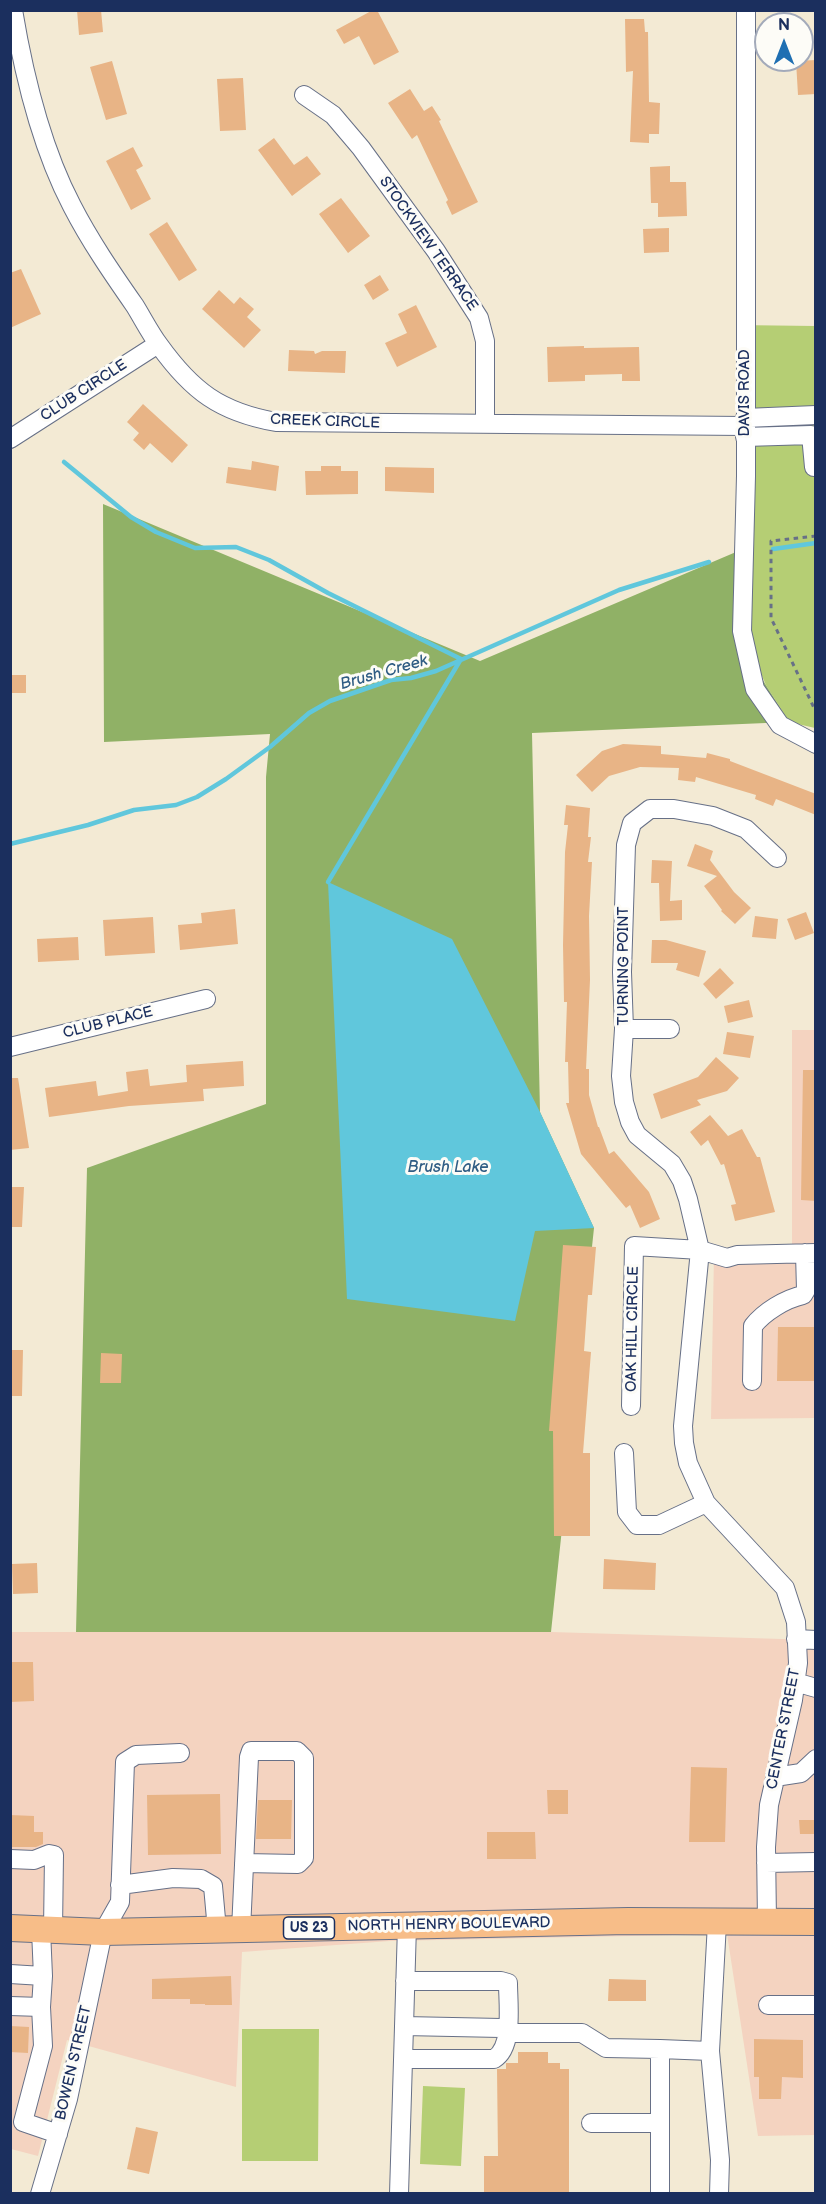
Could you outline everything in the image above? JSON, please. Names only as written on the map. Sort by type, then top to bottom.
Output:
[{"type":"highway","name":"NORTH HENRY BOULEVARD","points":[[10,1928],[103,1932],[628,1921],[816,1922]]},
{"type":"street","name":"CREEK CIRCLE","points":[[13,10],[22,64],[44,137],[71,204],[102,259],[158,344],[186,379],[206,397],[230,410],[276,422],[745,427]]},
{"type":"street","name":"DAVIS ROAD","points":[[746,10],[746,476],[742,631],[755,689],[780,725],[816,744]]},
{"type":"street","name":"STOCKVIEW TERRACE","points":[[304,95],[333,115],[360,148],[435,251],[479,318],[485,341],[484,423]]},
{"type":"street","name":"CLUB CIRCLE","points":[[10,439],[158,344]]},
{"type":"street","points":[[745,427],[812,415],[811,435],[814,467],[816,467]]},
{"type":"street","points":[[745,427],[811,435]]},
{"type":"street","name":"TURNING POINT","points":[[699,1250],[682,1181],[672,1164],[638,1136],[630,1122],[624,1102],[621,1076],[624,1029],[622,972],[626,845],[632,823],[651,809],[674,809],[712,816],[746,829],[777,858]]},
{"type":"street","name":"CLUB PLACE","points":[[10,1047],[206,999]]},
{"type":"street","points":[[624,1029],[669,1029]]},
{"type":"street","name":"OAK HILL CIRCLE","points":[[632,1406],[634,1246],[699,1250]]},
{"type":"street","points":[[699,1250],[727,1258],[737,1255],[810,1253],[806,1290],[802,1295],[794,1297],[765,1314],[753,1326],[752,1382]]},
{"type":"street","name":"CENTER STREET","points":[[699,1250],[683,1426],[688,1463],[706,1503],[785,1588],[796,1622],[798,1663],[769,1804],[766,1863],[767,1921]]},
{"type":"street","points":[[624,1453],[627,1512],[638,1524],[659,1525],[706,1503]]},
{"type":"street","points":[[796,1639],[816,1640]]},
{"type":"street","points":[[795,1682],[816,1688]]},
{"type":"street","points":[[229,1930],[244,1863],[251,1751],[297,1751],[304,1758],[304,1858],[298,1864],[244,1863]]},
{"type":"street","name":"BOWEN STREET","points":[[40,2193],[68,2099],[103,1932],[120,1902],[125,1762],[136,1755],[180,1753]]},
{"type":"street","points":[[776,1777],[801,1773],[814,1764]]},
{"type":"street","points":[[10,1859],[34,1860],[49,1854],[54,1855],[41,2007],[43,2046],[23,2122],[58,2134]]},
{"type":"street","points":[[766,1863],[816,1862]]},
{"type":"street","points":[[120,1885],[173,1878],[201,1879],[213,1886],[229,1930]]},
{"type":"street","points":[[717,1923],[710,2050],[720,2160],[719,2193]]},
{"type":"street","points":[[399,2193],[407,1926]]},
{"type":"street","points":[[10,1974],[43,1976]]},
{"type":"street","points":[[403,2059],[494,2059],[500,2056],[505,2047],[508,2031],[508,1983],[501,1981],[405,1981]]},
{"type":"street","points":[[768,2005],[816,2005]]},
{"type":"street","points":[[10,2006],[41,2007]]},
{"type":"street","points":[[404,2026],[501,2028],[513,2033],[582,2033],[606,2048],[710,2050]]},
{"type":"street","points":[[660,2049],[660,2193]]},
{"type":"street","points":[[591,2123],[660,2123]]},
{"type":"path","points":[[816,536],[771,542],[771,618],[816,712]]},
{"type":"shaded area","points":[[792,1030],[815,1030],[815,1418],[711,1419],[714,1254],[792,1254]]},
{"type":"shaded area","points":[[11,1632],[551,1632],[815,1640],[815,2135],[758,2136],[727,1934],[390,1941],[242,1952],[236,2087],[67,2040],[38,2156],[11,2149]]},
{"type":"green space","points":[[736,325],[815,326],[815,728],[789,722],[766,685],[742,631],[745,426]]},
{"type":"green space","points":[[103,504],[480,661],[736,552],[736,637],[789,722],[532,733],[540,1112],[594,1228],[551,1632],[76,1632],[87,1168],[266,1104],[266,777],[270,734],[104,742]]},
{"type":"green space","points":[[242,2029],[319,2029],[318,2161],[242,2161]]},
{"type":"green space","points":[[423,2086],[465,2088],[461,2166],[420,2164]]},
{"type":"water","name":"Brush Lake","points":[[328,882],[452,939],[540,1112],[594,1228],[535,1231],[515,1321],[347,1299]]},
{"type":"building","points":[[77,10],[101,10],[103,32],[79,35]]},
{"type":"building","points":[[377,10],[399,52],[374,65],[359,36],[344,44],[336,30]]},
{"type":"building","points":[[625,19],[644,19],[645,32],[648,32],[649,102],[660,103],[659,134],[649,134],[649,143],[630,142],[633,71],[626,72]]},
{"type":"building","points":[[814,60],[816,60],[816,94],[798,95],[797,72],[814,72]]},
{"type":"building","points":[[112,61],[127,114],[106,120],[90,67]]},
{"type":"building","points":[[243,78],[246,130],[220,131],[217,79]]},
{"type":"building","points":[[410,89],[424,111],[432,106],[441,120],[439,121],[478,202],[452,215],[446,202],[448,200],[417,135],[412,139],[388,103]]},
{"type":"building","points":[[274,138],[294,165],[307,156],[321,174],[292,196],[258,150]]},
{"type":"building","points":[[133,147],[143,166],[136,170],[151,199],[131,210],[106,161]]},
{"type":"building","points":[[670,166],[670,182],[686,182],[687,216],[658,217],[658,203],[651,203],[650,167]]},
{"type":"building","points":[[341,198],[370,236],[348,253],[319,214]]},
{"type":"building","points":[[167,222],[197,270],[179,281],[149,234]]},
{"type":"building","points":[[669,228],[669,252],[644,253],[643,229]]},
{"type":"building","points":[[21,269],[41,314],[10,328],[10,273]]},
{"type":"building","points":[[380,275],[389,290],[373,300],[364,285]]},
{"type":"building","points":[[219,290],[234,304],[240,297],[254,309],[247,317],[261,330],[244,348],[202,309]]},
{"type":"building","points":[[416,305],[437,347],[397,367],[385,343],[407,333],[398,314]]},
{"type":"building","points":[[584,346],[584,348],[639,347],[640,381],[622,381],[622,374],[585,375],[585,381],[548,382],[547,347]]},
{"type":"building","points":[[289,350],[314,351],[315,354],[322,351],[346,351],[345,373],[288,371]]},
{"type":"building","points":[[143,404],[188,445],[172,463],[150,443],[144,450],[133,440],[139,433],[127,422]]},
{"type":"building","points":[[252,461],[279,466],[276,491],[226,483],[228,467],[251,470]]},
{"type":"building","points":[[321,466],[341,466],[341,471],[358,471],[358,494],[306,495],[305,471],[321,471]]},
{"type":"building","points":[[385,467],[434,468],[434,493],[385,491]]},
{"type":"building","points":[[10,675],[26,675],[26,693],[10,693]]},
{"type":"building","points":[[623,744],[661,746],[661,754],[706,758],[707,753],[730,759],[730,761],[816,794],[816,815],[776,799],[773,806],[755,799],[756,795],[696,777],[695,782],[678,780],[679,768],[640,767],[609,776],[592,792],[576,775],[602,751]]},
{"type":"building","points":[[566,805],[590,808],[588,837],[591,837],[588,862],[592,862],[586,1069],[589,1069],[589,1095],[609,1154],[614,1151],[649,1192],[660,1219],[640,1228],[630,1205],[626,1208],[581,1154],[566,1103],[569,1103],[568,1062],[565,1062],[567,1002],[564,1002],[563,945],[565,852],[568,825],[564,825]]},
{"type":"building","points":[[695,844],[713,851],[710,860],[734,892],[751,908],[735,924],[721,911],[704,886],[717,876],[687,866]]},
{"type":"building","points":[[652,860],[672,861],[670,901],[682,900],[682,920],[660,921],[659,883],[651,883]]},
{"type":"building","points":[[235,909],[238,944],[180,950],[178,925],[202,923],[201,913]]},
{"type":"building","points":[[806,912],[814,933],[795,940],[787,919]]},
{"type":"building","points":[[755,916],[778,919],[776,939],[752,937]]},
{"type":"building","points":[[153,917],[155,953],[105,956],[103,920]]},
{"type":"building","points":[[78,937],[79,960],[38,962],[37,939]]},
{"type":"building","points":[[652,940],[666,940],[706,951],[699,977],[676,970],[678,963],[651,963]]},
{"type":"building","points":[[720,968],[734,983],[716,999],[703,984]]},
{"type":"building","points":[[749,1000],[753,1017],[728,1023],[724,1006]]},
{"type":"building","points":[[727,1032],[754,1036],[750,1058],[723,1054]]},
{"type":"building","points":[[716,1057],[739,1078],[727,1091],[697,1100],[701,1105],[661,1119],[653,1094],[698,1077]]},
{"type":"building","points":[[243,1061],[244,1086],[203,1089],[204,1101],[129,1106],[49,1117],[45,1088],[96,1081],[98,1096],[128,1091],[126,1072],[148,1069],[150,1086],[187,1082],[186,1065]]},
{"type":"building","points":[[803,1070],[816,1070],[816,1201],[801,1200]]},
{"type":"building","points":[[10,1078],[18,1078],[29,1148],[10,1150]]},
{"type":"building","points":[[710,1115],[728,1136],[742,1129],[757,1157],[760,1157],[775,1212],[735,1221],[731,1205],[736,1204],[724,1164],[721,1165],[708,1140],[701,1146],[690,1132]]},
{"type":"building","points":[[10,1187],[24,1187],[22,1227],[10,1227]]},
{"type":"building","points":[[563,1245],[596,1247],[592,1295],[588,1295],[584,1351],[591,1352],[583,1453],[590,1453],[590,1536],[554,1536],[553,1431],[549,1431]]},
{"type":"building","points":[[778,1327],[815,1327],[814,1381],[777,1381]]},
{"type":"building","points":[[10,1350],[23,1350],[22,1396],[10,1396]]},
{"type":"building","points":[[101,1353],[122,1354],[121,1383],[100,1383]]},
{"type":"building","points":[[604,1559],[656,1563],[655,1590],[603,1589]]},
{"type":"building","points":[[37,1563],[38,1593],[13,1594],[12,1564]]},
{"type":"building","points":[[10,1662],[33,1662],[34,1701],[10,1702]]},
{"type":"building","points":[[691,1767],[727,1768],[725,1842],[689,1842]]},
{"type":"building","points":[[547,1790],[568,1790],[568,1814],[548,1814]]},
{"type":"building","points":[[220,1794],[221,1854],[148,1855],[147,1795]]},
{"type":"building","points":[[258,1800],[292,1800],[291,1839],[256,1839]]},
{"type":"building","points":[[10,1815],[34,1816],[34,1832],[43,1832],[43,1844],[36,1847],[10,1847]]},
{"type":"building","points":[[799,1820],[816,1820],[816,1834],[800,1834]]},
{"type":"building","points":[[487,1832],[535,1832],[536,1859],[487,1859]]},
{"type":"building","points":[[231,1976],[232,2005],[190,2004],[190,1999],[152,1999],[152,1979]]},
{"type":"building","points":[[609,1979],[646,1980],[646,2001],[608,2001]]},
{"type":"building","points":[[10,2026],[29,2027],[28,2053],[10,2052]]},
{"type":"building","points":[[754,2039],[803,2040],[803,2078],[782,2077],[781,2099],[759,2099],[759,2077],[754,2077]]},
{"type":"building","points":[[518,2052],[548,2052],[548,2063],[560,2063],[560,2069],[569,2069],[569,2193],[484,2193],[484,2156],[498,2156],[497,2069],[506,2069],[506,2063],[518,2063]]},
{"type":"building","points":[[136,2127],[158,2132],[149,2174],[127,2169]]},
{"type":"waterway","points":[[64,462],[131,517],[156,532],[195,548],[236,547],[269,560],[328,593],[461,659]]},
{"type":"waterway","name":"Brush Creek","points":[[773,549],[816,543]]},
{"type":"waterway","name":"Brush Creek","points":[[10,844],[88,825],[134,810],[176,805],[197,797],[270,747],[309,713],[330,701],[391,680],[411,678],[436,671],[619,590],[709,562]]},
{"type":"waterway","points":[[328,882],[461,659]]}]
